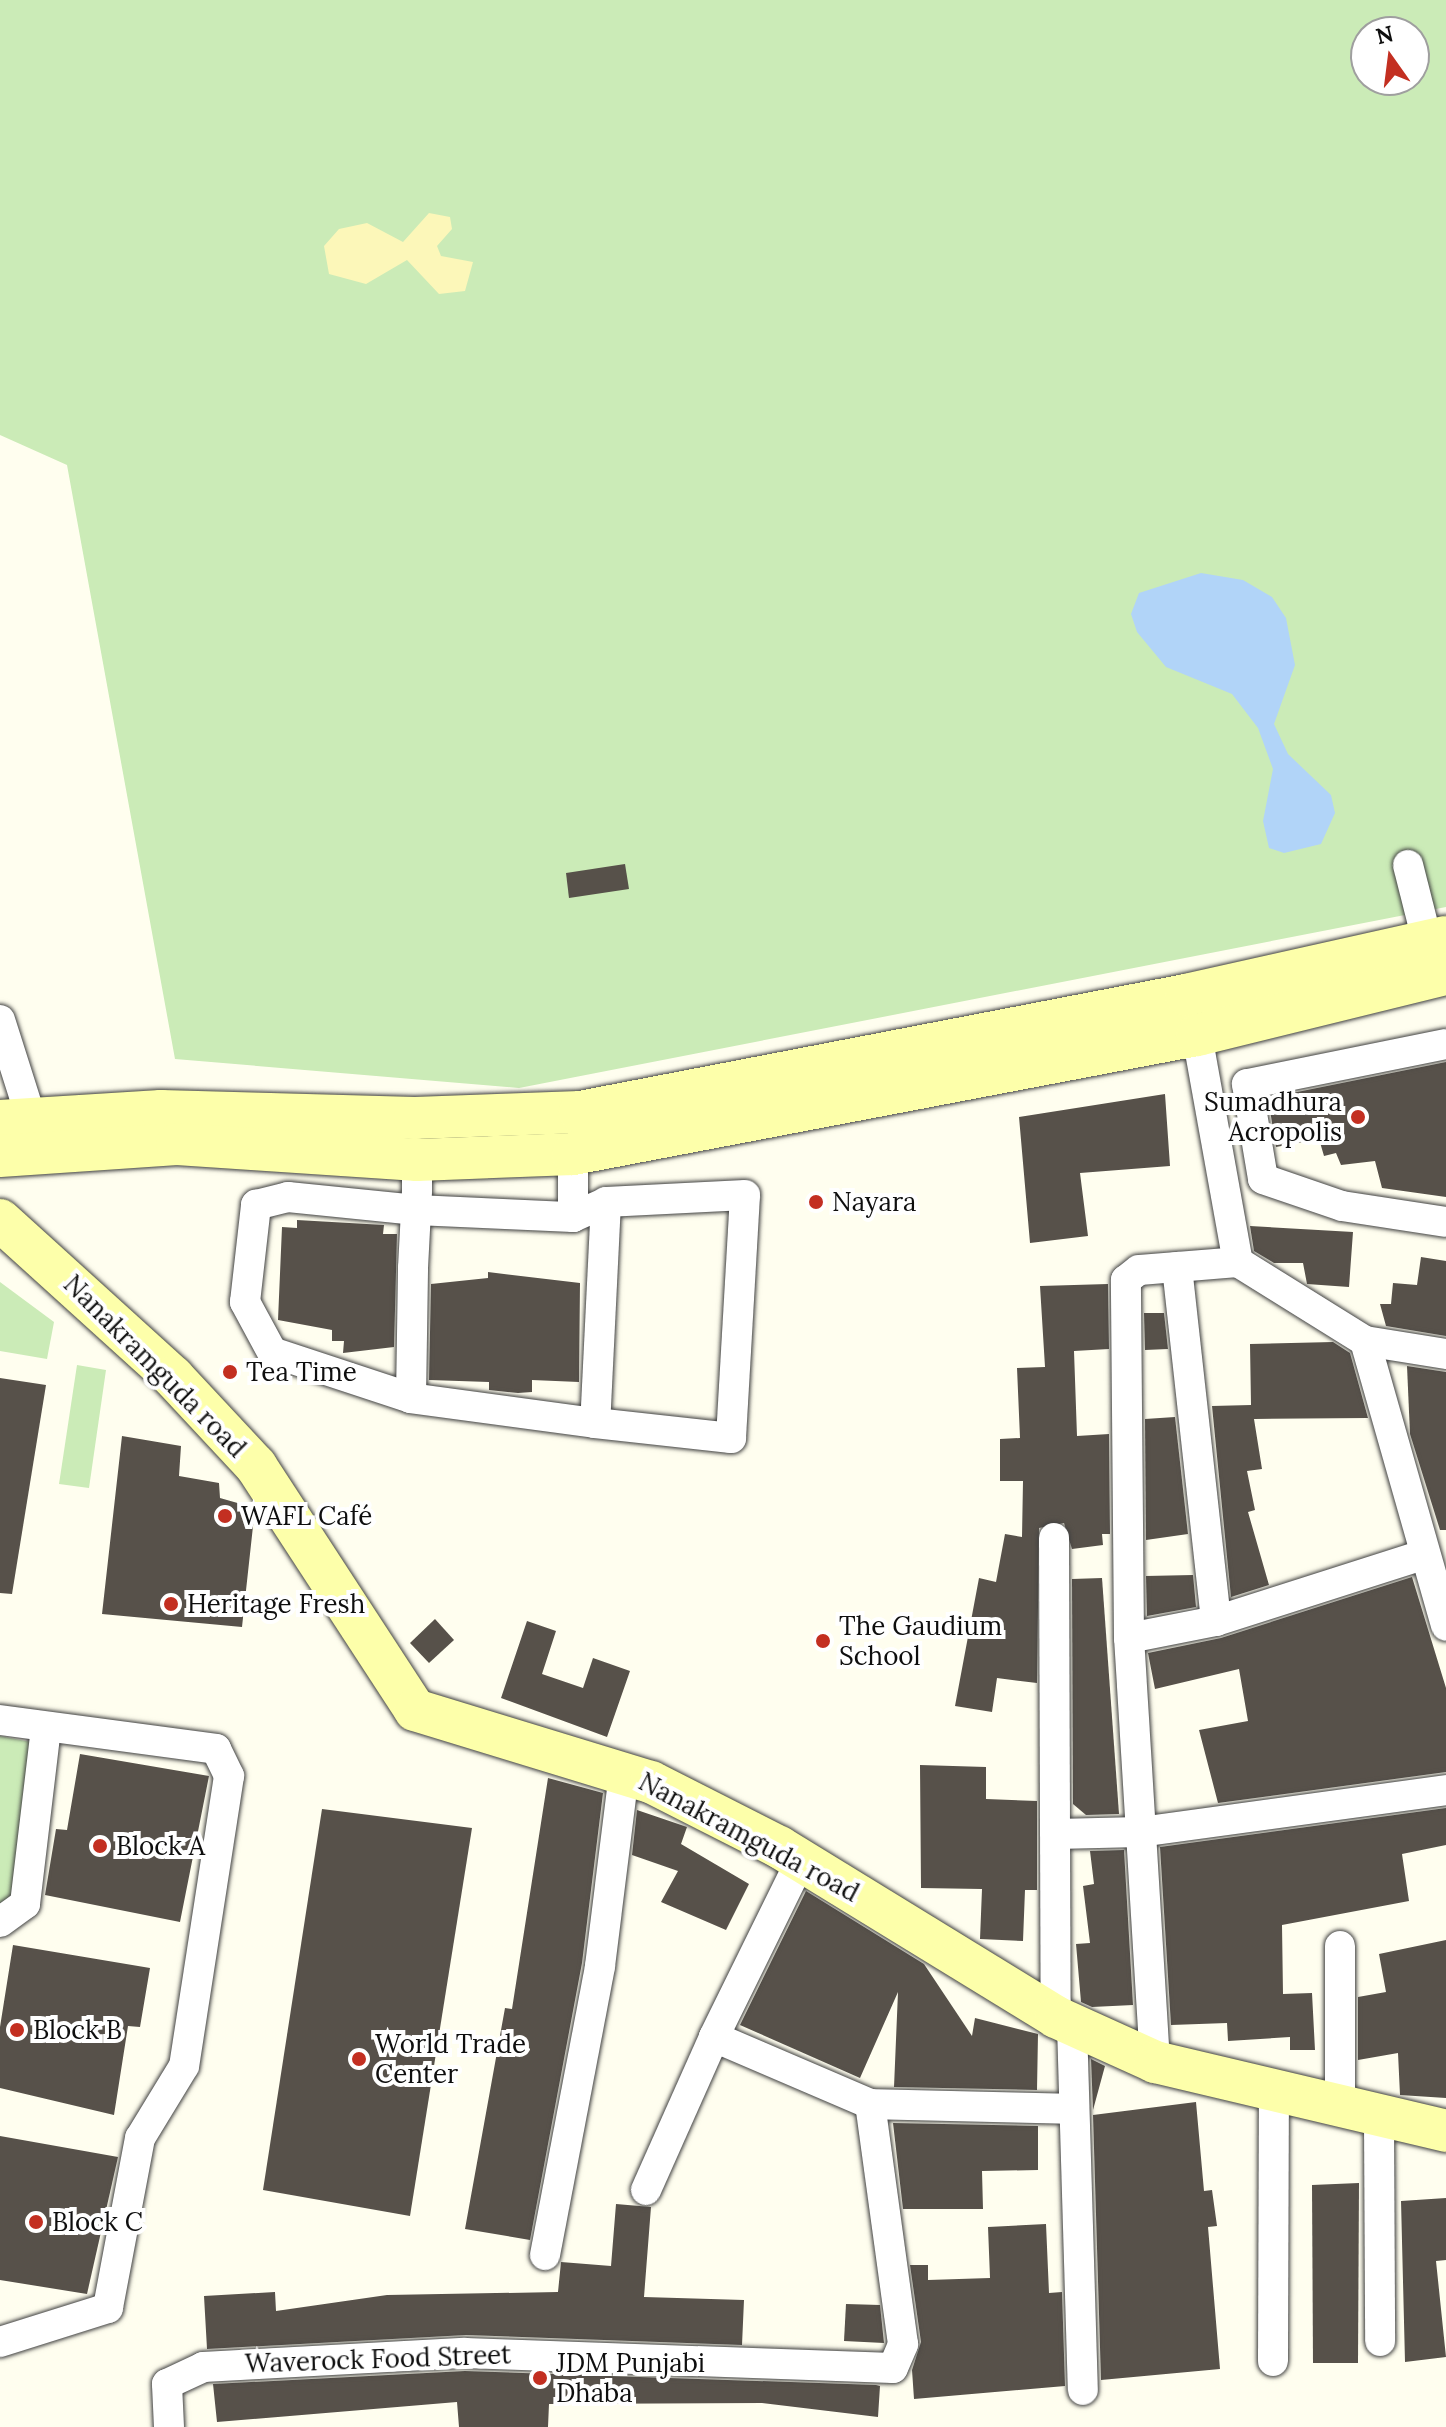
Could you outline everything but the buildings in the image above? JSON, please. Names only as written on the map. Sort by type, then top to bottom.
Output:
[{"type":"main road","points":[[0,1156],[177,1144],[417,1160],[573,1154],[1197,1035],[1439,957]]},
{"type":"main road","points":[[15,1119],[161,1111],[415,1118],[580,1112],[1156,1002],[1439,957]]},
{"type":"main road","name":"Nanakramguda road","points":[[0,1220],[173,1377],[256,1466],[415,1710],[624,1772],[800,1862],[1064,2021],[1155,2062],[1274,2090],[1379,2121],[1446,2131]]},
{"type":"street","points":[[1408,865],[1439,957]]},
{"type":"street","points":[[0,1020],[15,1119]]},
{"type":"street","points":[[1197,1035],[1238,1262]]},
{"type":"street","points":[[1446,1044],[1247,1084],[1263,1179],[1342,1206],[1446,1222]]},
{"type":"street","points":[[573,1154],[573,1217]]},
{"type":"street","points":[[411,1398],[417,1160]]},
{"type":"street","points":[[745,1195],[731,1438],[411,1398],[272,1352],[245,1302],[256,1205],[288,1197],[416,1210],[573,1217],[606,1202],[745,1195]]},
{"type":"street","points":[[595,1423],[606,1202]]},
{"type":"street","points":[[1155,2062],[1129,1638],[1126,1280],[1139,1270],[1238,1262],[1365,1341],[1446,1354]]},
{"type":"street","points":[[1177,1267],[1216,1621]]},
{"type":"street","points":[[1365,1341],[1423,1555],[1446,1626]]},
{"type":"street","points":[[1054,1538],[1056,1834],[1064,2021],[1074,2109],[1083,2390]]},
{"type":"street","points":[[1129,1638],[1216,1621],[1423,1555]]},
{"type":"street","points":[[0,1720],[216,1749],[229,1776],[184,2066],[140,2138],[108,2308],[0,2342]]},
{"type":"street","points":[[0,1922],[25,1904],[46,1728]]},
{"type":"street","points":[[545,2255],[600,1966],[624,1772]]},
{"type":"street","points":[[1056,1834],[1140,1832],[1446,1790]]},
{"type":"street","points":[[646,2190],[714,2037],[800,1862]]},
{"type":"street","points":[[1340,1946],[1340,2108]]},
{"type":"street","points":[[714,2037],[870,2104],[1074,2109]]},
{"type":"street","points":[[1273,2361],[1274,2090]]},
{"type":"street","name":"Waverock Food Street","points":[[169,2427],[167,2384],[187,2369],[465,2353],[639,2354],[883,2369],[900,2362],[870,2104]]},
{"type":"street","points":[[1379,2121],[1380,2341]]},
{"type":"green space","points":[[0,0],[1446,0],[1446,907],[519,1088],[175,1059],[67,465],[0,435]]},
{"type":"green space","points":[[0,1282],[54,1322],[47,1359],[0,1351]]},
{"type":"green space","points":[[77,1365],[106,1370],[89,1488],[59,1484]]},
{"type":"green space","points":[[0,1736],[36,1743],[17,1901],[0,1913]]},
{"type":"sand","points":[[429,213],[450,217],[452,229],[437,246],[441,256],[473,262],[465,291],[439,294],[407,260],[366,284],[329,274],[324,246],[339,229],[367,223],[403,242]]},
{"type":"water","points":[[1201,573],[1243,580],[1272,597],[1286,618],[1295,665],[1274,724],[1288,754],[1331,795],[1335,813],[1321,844],[1284,853],[1269,848],[1263,821],[1273,769],[1258,728],[1232,694],[1166,667],[1137,632],[1131,614],[1139,593]]},
{"type":"place","name":"Sumadhura Acropolis","points":[[1358,1117]]},
{"type":"place","name":"Nayara","points":[[816,1202]]},
{"type":"place","name":"Tea Time","points":[[230,1372]]},
{"type":"place","name":"WAFL Café","points":[[225,1516]]},
{"type":"place","name":"Heritage Fresh","points":[[171,1604]]},
{"type":"place","name":"The Gaudium School","points":[[823,1641]]},
{"type":"place","name":"Block A","points":[[100,1846]]},
{"type":"place","name":"Block B","points":[[17,2030]]},
{"type":"place","name":"World Trade Center","points":[[359,2059]]},
{"type":"place","name":"Block C","points":[[36,2222]]},
{"type":"place","name":"JDM Punjabi Dhaba","points":[[540,2378]]}]
